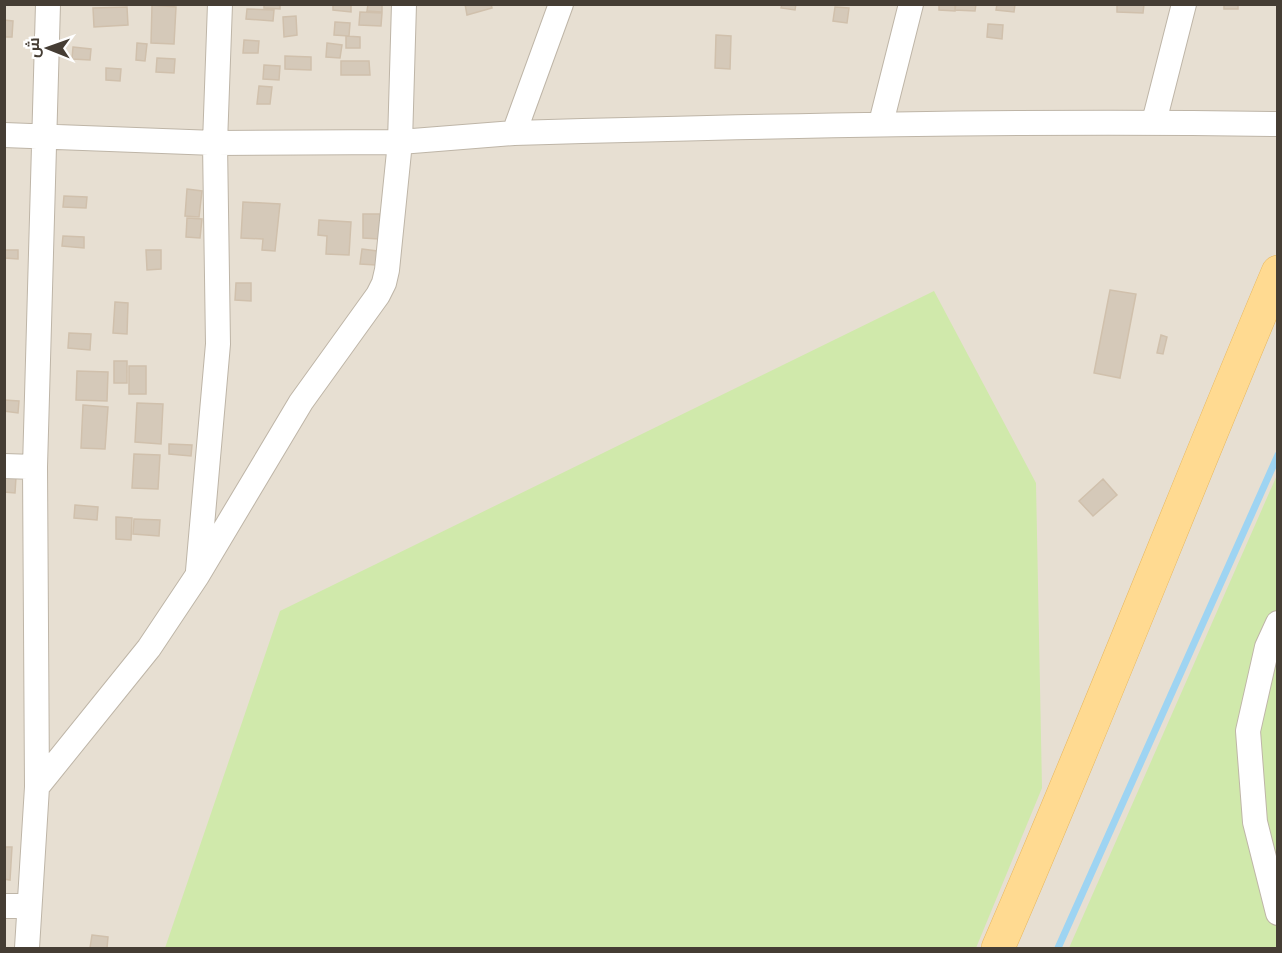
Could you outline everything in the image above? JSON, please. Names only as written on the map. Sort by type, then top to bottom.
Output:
[{"type":"main road","points":[[998,948],[1278,272]]},
{"type":"street","points":[[27,948],[37,787],[35,467],[48,4]]},
{"type":"street","points":[[197,576],[218,344],[215,143],[220,4]]},
{"type":"street","points":[[37,787],[149,648],[197,576],[301,402],[384,283],[400,142],[404,4]]},
{"type":"street","points":[[514,133],[561,4]]},
{"type":"street","points":[[880,123],[911,4]]},
{"type":"street","points":[[1154,122],[1184,4]]},
{"type":"street","points":[[4,135],[215,143],[400,142],[514,133],[880,123],[1278,124]]},
{"type":"street","points":[[4,466],[35,467]]},
{"type":"street","points":[[1278,623],[1267,647],[1248,731],[1255,822],[1278,913]]},
{"type":"street","points":[[4,906],[29,906]]},
{"type":"shaded area","points":[[5,5],[1277,5],[1277,948],[5,948]]},
{"type":"green space","points":[[934,291],[1036,483],[1042,788],[976,948],[165,948],[280,611]]},
{"type":"green space","points":[[1277,475],[1277,948],[1069,948]]},
{"type":"building","points":[[264,4],[280,4],[280,9],[264,8]]},
{"type":"building","points":[[333,4],[351,4],[351,12],[333,10]]},
{"type":"building","points":[[368,4],[382,4],[382,12],[367,11]]},
{"type":"building","points":[[465,4],[491,4],[492,8],[467,15]]},
{"type":"building","points":[[782,4],[796,4],[795,10],[781,8]]},
{"type":"building","points":[[939,4],[955,4],[955,11],[939,10]]},
{"type":"building","points":[[956,4],[976,4],[975,11],[955,10]]},
{"type":"building","points":[[997,4],[1015,4],[1014,12],[996,10]]},
{"type":"building","points":[[1117,4],[1144,4],[1143,13],[1117,12]]},
{"type":"building","points":[[1224,4],[1238,4],[1238,9],[1224,9]]},
{"type":"building","points":[[152,5],[176,7],[174,44],[151,43]]},
{"type":"building","points":[[127,7],[128,25],[94,27],[93,8]]},
{"type":"building","points":[[835,7],[849,8],[847,23],[833,21]]},
{"type":"building","points":[[247,9],[274,10],[273,21],[246,19]]},
{"type":"building","points":[[360,12],[382,13],[381,26],[359,25]]},
{"type":"building","points":[[296,16],[297,35],[284,37],[283,17]]},
{"type":"building","points":[[4,20],[13,21],[12,37],[4,37]]},
{"type":"building","points":[[335,22],[350,23],[349,36],[334,35]]},
{"type":"building","points":[[988,24],[1003,25],[1002,39],[987,37]]},
{"type":"building","points":[[716,35],[731,36],[730,69],[715,68]]},
{"type":"building","points":[[346,36],[360,37],[360,48],[346,48]]},
{"type":"building","points":[[244,40],[259,41],[258,53],[243,53]]},
{"type":"building","points":[[137,43],[147,44],[145,61],[136,60]]},
{"type":"building","points":[[327,43],[342,45],[340,58],[326,57]]},
{"type":"building","points":[[73,47],[91,49],[90,60],[72,59]]},
{"type":"building","points":[[285,56],[311,57],[311,70],[285,69]]},
{"type":"building","points":[[157,58],[175,59],[174,73],[156,72]]},
{"type":"building","points":[[341,61],[369,61],[370,75],[341,75]]},
{"type":"building","points":[[264,65],[280,66],[279,80],[263,79]]},
{"type":"building","points":[[106,68],[121,69],[120,81],[106,80]]},
{"type":"building","points":[[259,86],[272,87],[270,104],[257,104]]},
{"type":"building","points":[[187,189],[202,191],[199,217],[185,216]]},
{"type":"building","points":[[64,196],[87,197],[86,208],[63,207]]},
{"type":"building","points":[[243,202],[280,204],[275,251],[262,250],[263,239],[241,238]]},
{"type":"building","points":[[363,214],[380,214],[379,239],[363,238]]},
{"type":"building","points":[[187,218],[202,219],[200,238],[186,237]]},
{"type":"building","points":[[319,220],[351,222],[349,255],[326,254],[327,236],[318,235]]},
{"type":"building","points":[[63,236],[84,237],[84,248],[62,246]]},
{"type":"building","points":[[362,249],[377,251],[376,265],[360,264]]},
{"type":"building","points":[[4,250],[18,250],[18,259],[4,258]]},
{"type":"building","points":[[146,250],[161,250],[161,269],[147,270]]},
{"type":"building","points":[[236,283],[251,283],[251,301],[235,300]]},
{"type":"building","points":[[1110,290],[1136,294],[1120,378],[1094,373]]},
{"type":"building","points":[[115,302],[128,303],[127,334],[113,333]]},
{"type":"building","points":[[69,333],[91,334],[90,350],[68,348]]},
{"type":"building","points":[[1161,335],[1167,337],[1163,354],[1157,353]]},
{"type":"building","points":[[114,361],[127,361],[127,383],[114,383]]},
{"type":"building","points":[[129,366],[146,366],[146,394],[129,394]]},
{"type":"building","points":[[77,371],[108,372],[107,401],[76,400]]},
{"type":"building","points":[[4,400],[19,401],[18,413],[4,411]]},
{"type":"building","points":[[137,403],[163,404],[161,444],[135,442]]},
{"type":"building","points":[[83,405],[108,407],[105,449],[81,448]]},
{"type":"building","points":[[169,444],[192,445],[191,456],[169,454]]},
{"type":"building","points":[[134,454],[160,455],[158,489],[132,488]]},
{"type":"building","points":[[4,476],[16,477],[15,493],[4,492]]},
{"type":"building","points":[[1103,479],[1117,495],[1093,516],[1079,501]]},
{"type":"building","points":[[75,505],[98,507],[97,520],[74,518]]},
{"type":"building","points":[[116,517],[132,518],[131,540],[116,539]]},
{"type":"building","points":[[134,519],[160,520],[159,536],[133,534]]},
{"type":"building","points":[[4,847],[12,847],[10,880],[4,879]]},
{"type":"building","points":[[92,935],[108,937],[107,948],[90,948]]},
{"type":"waterway","points":[[1058,948],[1278,455]]}]
